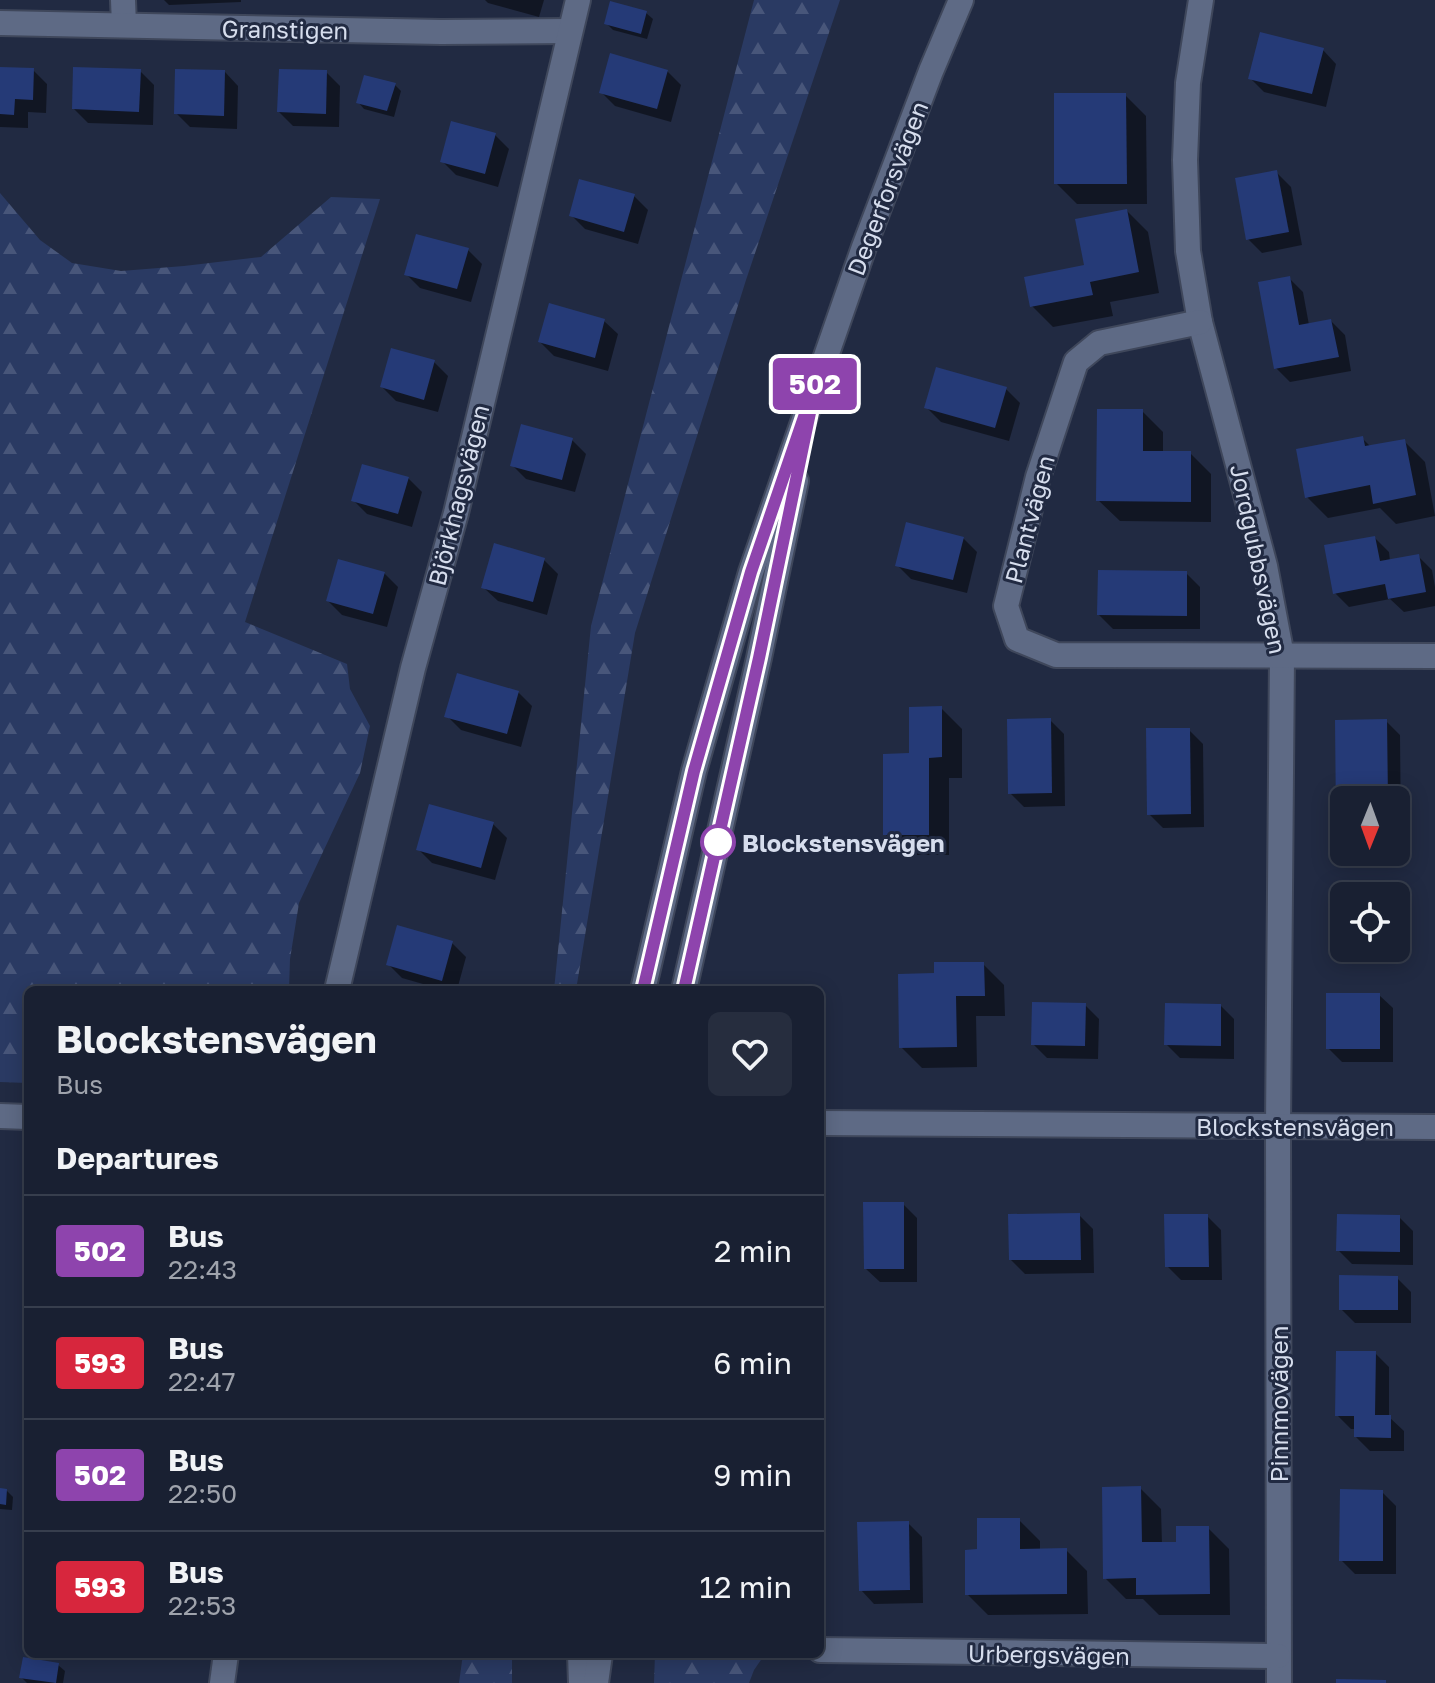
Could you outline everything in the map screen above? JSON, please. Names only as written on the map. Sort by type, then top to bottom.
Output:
[{"type":"street","points":[[123,0],[124,25]]},
{"type":"street","name":"Björkhagsvägen","points":[[338,986],[413,668],[456,513],[578,0]]},
{"type":"street","name":"Degerforsvägen","points":[[644,986],[694,771],[751,572],[864,247],[961,0]]},
{"type":"street","name":"Jordgubbsvägen","points":[[1201,0],[1188,83],[1185,160],[1188,251],[1200,322],[1265,566],[1282,656],[1278,1126]]},
{"type":"street","name":"Granstigen","points":[[0,23],[441,32],[570,31]]},
{"type":"street","name":"Plantvägen","points":[[1200,322],[1099,343],[1076,362],[1038,477],[1006,606],[1017,639],[1056,655],[1435,656]]},
{"type":"street","name":"Degerforsvägen","points":[[685,986],[759,658],[817,379]]},
{"type":"street","points":[[0,1116],[24,1117]]},
{"type":"street","name":"Blockstensvägen","points":[[824,1123],[1435,1127]]},
{"type":"street","name":"Pinnmovägen","points":[[1278,1126],[1279,1683]]},
{"type":"street","name":"Urbergsvägen","points":[[824,1650],[1278,1656]]},
{"type":"street","points":[[222,1683],[225,1658]]},
{"type":"street","points":[[580,1658],[581,1683]]},
{"type":"street","points":[[596,1683],[599,1658]]},
{"type":"green space","points":[[754,0],[840,0],[746,280],[635,633],[577,986],[554,986],[591,626]]},
{"type":"green space","points":[[0,193],[40,240],[72,263],[121,271],[261,257],[331,197],[380,199],[245,622],[347,664],[350,689],[370,726],[360,773],[299,903],[289,986],[24,986],[24,1083],[0,1082]]},
{"type":"green space","points":[[462,1658],[512,1658],[512,1683],[459,1683]]},
{"type":"green space","points":[[655,1658],[762,1658],[749,1683],[654,1683]]},
{"type":"building","points":[[610,1],[647,11],[641,34],[604,24]]},
{"type":"building","points":[[1260,32],[1324,48],[1312,94],[1248,79]]},
{"type":"building","points":[[610,53],[668,70],[657,109],[599,93]]},
{"type":"building","points":[[0,67],[34,68],[33,100],[15,99],[14,115],[0,114]]},
{"type":"building","points":[[73,67],[141,69],[139,112],[72,109]]},
{"type":"building","points":[[175,69],[225,70],[224,116],[174,114]]},
{"type":"building","points":[[279,69],[327,70],[326,114],[277,112]]},
{"type":"building","points":[[364,75],[396,83],[387,111],[356,103]]},
{"type":"building","points":[[1054,93],[1126,93],[1127,184],[1054,184]]},
{"type":"building","points":[[451,121],[496,133],[485,174],[440,162]]},
{"type":"building","points":[[1277,170],[1289,232],[1246,240],[1235,178]]},
{"type":"building","points":[[579,179],[635,194],[624,232],[569,216]]},
{"type":"building","points":[[1127,209],[1139,272],[1090,282],[1093,295],[1030,307],[1024,277],[1084,265],[1075,219]]},
{"type":"building","points":[[416,234],[469,248],[457,289],[404,275]]},
{"type":"building","points":[[1290,276],[1299,325],[1331,319],[1339,357],[1274,369],[1258,282]]},
{"type":"building","points":[[549,303],[605,319],[595,358],[538,342]]},
{"type":"building","points":[[391,348],[435,360],[424,400],[380,387]]},
{"type":"building","points":[[936,367],[1007,387],[995,428],[924,408]]},
{"type":"building","points":[[1097,409],[1143,409],[1143,451],[1191,451],[1191,502],[1096,501]]},
{"type":"building","points":[[521,424],[573,438],[562,480],[510,466]]},
{"type":"building","points":[[1363,436],[1365,446],[1405,439],[1416,495],[1373,504],[1370,485],[1305,498],[1296,449]]},
{"type":"building","points":[[362,464],[409,477],[398,514],[351,501]]},
{"type":"building","points":[[906,522],[964,537],[953,580],[895,566]]},
{"type":"building","points":[[1375,536],[1380,561],[1419,554],[1426,592],[1388,599],[1385,584],[1333,594],[1324,545]]},
{"type":"building","points":[[494,543],[545,558],[533,602],[481,588]]},
{"type":"building","points":[[338,559],[385,572],[373,614],[326,601]]},
{"type":"building","points":[[1098,570],[1187,571],[1187,616],[1097,615]]},
{"type":"building","points":[[457,673],[519,691],[507,734],[444,717]]},
{"type":"building","points":[[942,706],[942,757],[929,758],[929,835],[883,835],[883,754],[909,753],[909,707]]},
{"type":"building","points":[[1051,718],[1052,793],[1008,794],[1007,719]]},
{"type":"building","points":[[1387,719],[1388,786],[1336,786],[1335,720]]},
{"type":"building","points":[[1146,728],[1190,728],[1191,814],[1147,815]]},
{"type":"building","points":[[429,804],[494,822],[481,868],[416,850]]},
{"type":"building","points":[[397,925],[453,941],[442,981],[386,965]]},
{"type":"building","points":[[934,962],[984,962],[985,996],[956,996],[957,1047],[899,1048],[898,974],[934,973]]},
{"type":"building","points":[[1326,993],[1380,993],[1380,1049],[1326,1049]]},
{"type":"building","points":[[1032,1002],[1086,1003],[1085,1046],[1031,1045]]},
{"type":"building","points":[[1165,1003],[1221,1004],[1221,1046],[1164,1045]]},
{"type":"building","points":[[863,1202],[904,1202],[904,1269],[864,1269]]},
{"type":"building","points":[[1080,1213],[1081,1260],[1009,1260],[1008,1214]]},
{"type":"building","points":[[1164,1214],[1208,1214],[1209,1267],[1165,1267]]},
{"type":"building","points":[[1337,1214],[1400,1215],[1400,1252],[1336,1251]]},
{"type":"building","points":[[1339,1275],[1398,1276],[1398,1310],[1339,1310]]},
{"type":"building","points":[[1336,1351],[1376,1351],[1375,1415],[1391,1415],[1391,1438],[1354,1437],[1354,1416],[1335,1416]]},
{"type":"building","points":[[1141,1486],[1142,1542],[1176,1542],[1176,1526],[1209,1526],[1210,1594],[1136,1595],[1136,1578],[1103,1579],[1102,1487]]},
{"type":"building","points":[[0,1488],[7,1489],[6,1505],[0,1504]]},
{"type":"building","points":[[1340,1489],[1383,1490],[1383,1561],[1339,1561]]},
{"type":"building","points":[[977,1518],[1020,1518],[1020,1549],[1067,1548],[1067,1594],[965,1595],[965,1550],[977,1549]]},
{"type":"building","points":[[909,1521],[910,1590],[859,1591],[857,1522]]},
{"type":"building","points":[[23,1657],[59,1663],[56,1683],[19,1678]]},
{"type":"building","points":[[1336,1679],[1386,1680],[1386,1683],[1336,1683]]},
{"type":"bus line","name":"502","points":[[644,986],[694,771],[751,572],[817,379],[759,658],[685,986]]},
{"type":"place","name":"Blockstensvägen","points":[[718,842]]}]
